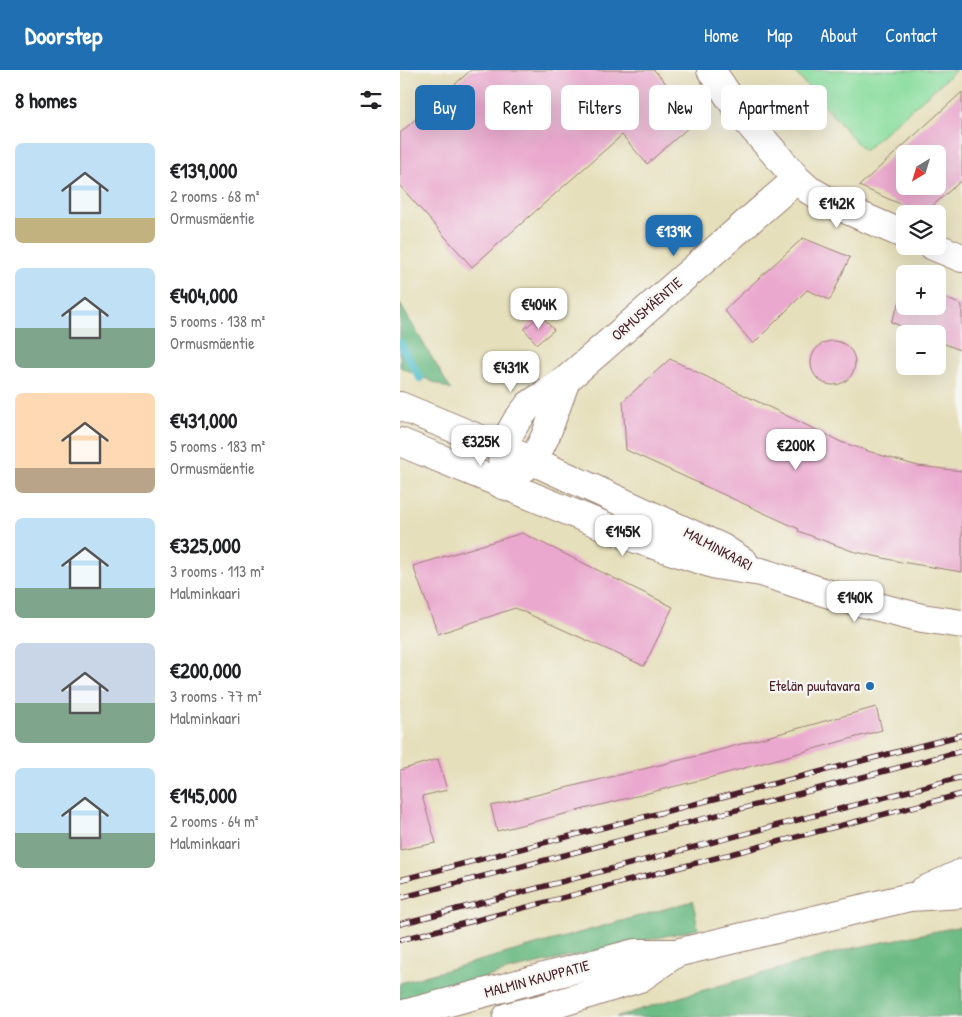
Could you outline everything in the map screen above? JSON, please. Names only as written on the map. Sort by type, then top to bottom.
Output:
[{"type":"street","points":[[712,70],[740,113],[797,179],[809,190],[821,198],[896,231]]},
{"type":"street","name":"ORMUSMÄENTIE","points":[[502,485],[502,447],[529,404],[566,380],[797,179]]},
{"type":"street","points":[[946,251],[962,258]]},
{"type":"street","name":"ORMUSMÄENTIE","points":[[502,485],[533,461],[546,435],[566,380]]},
{"type":"street","name":"MALMINKAARI","points":[[400,406],[533,461],[722,548],[761,572]]},
{"type":"street","name":"MALMINKAARI","points":[[400,442],[636,540],[716,565],[761,572],[838,597],[922,618],[962,624]]},
{"type":"street","name":"MALMIN KAUPPATIE","points":[[910,897],[962,873]]},
{"type":"street","name":"MALMIN KAUPPATIE","points":[[409,1015],[636,953],[676,953],[910,897],[962,894]]},
{"type":"street","name":"MALMIN KAUPPATIE","points":[[507,1017],[544,1008],[640,978],[676,953]]},
{"type":"green space","points":[[793,70],[956,70],[864,151],[827,109],[827,85],[806,85]]},
{"type":"green space","points":[[400,304],[451,390],[400,367]]},
{"type":"green space","points":[[693,901],[698,929],[510,970],[400,1003],[400,983]]},
{"type":"green space","points":[[962,926],[962,1017],[616,1017],[849,949]]},
{"type":"building","points":[[471,70],[654,70],[667,85],[649,85],[649,130],[686,130],[647,164],[622,135],[472,267],[400,186],[400,133],[415,120],[415,130],[475,130],[475,85],[454,85]]},
{"type":"building","points":[[962,92],[962,180],[946,194],[946,145],[904,145]]},
{"type":"building","points":[[896,152],[896,195],[945,195],[933,205],[902,205],[859,186]]},
{"type":"building","points":[[803,238],[850,257],[830,300],[807,290],[753,344],[724,310]]},
{"type":"building","points":[[946,298],[962,305],[962,351],[946,344],[946,325],[898,325],[891,322],[896,311],[896,315],[946,315]]},
{"type":"building","points":[[541,315],[554,330],[537,344],[524,329]]},
{"type":"building","points":[[833,341],[845,345],[851,351],[855,363],[851,375],[845,381],[833,385],[821,381],[815,375],[811,363],[815,351],[821,345]]},
{"type":"building","points":[[670,359],[841,442],[918,466],[962,471],[962,572],[901,562],[852,551],[798,531],[799,529],[626,450],[623,401]]},
{"type":"building","points":[[522,533],[673,607],[644,666],[515,608],[438,634],[413,566]]},
{"type":"building","points":[[876,707],[882,730],[712,777],[497,831],[491,806],[705,754]]},
{"type":"building","points":[[438,759],[447,790],[422,796],[436,843],[400,850],[400,770]]},
{"type":"waterway","points":[[400,343],[420,378]]},
{"type":"railway","points":[[400,880],[962,735]]},
{"type":"railway","points":[[400,898],[962,751]]},
{"type":"railway","points":[[400,924],[962,777]]},
{"type":"railway","points":[[400,940],[962,794]]},
{"type":"place","name":"Etelän puutavara","points":[[870,686]]}]
